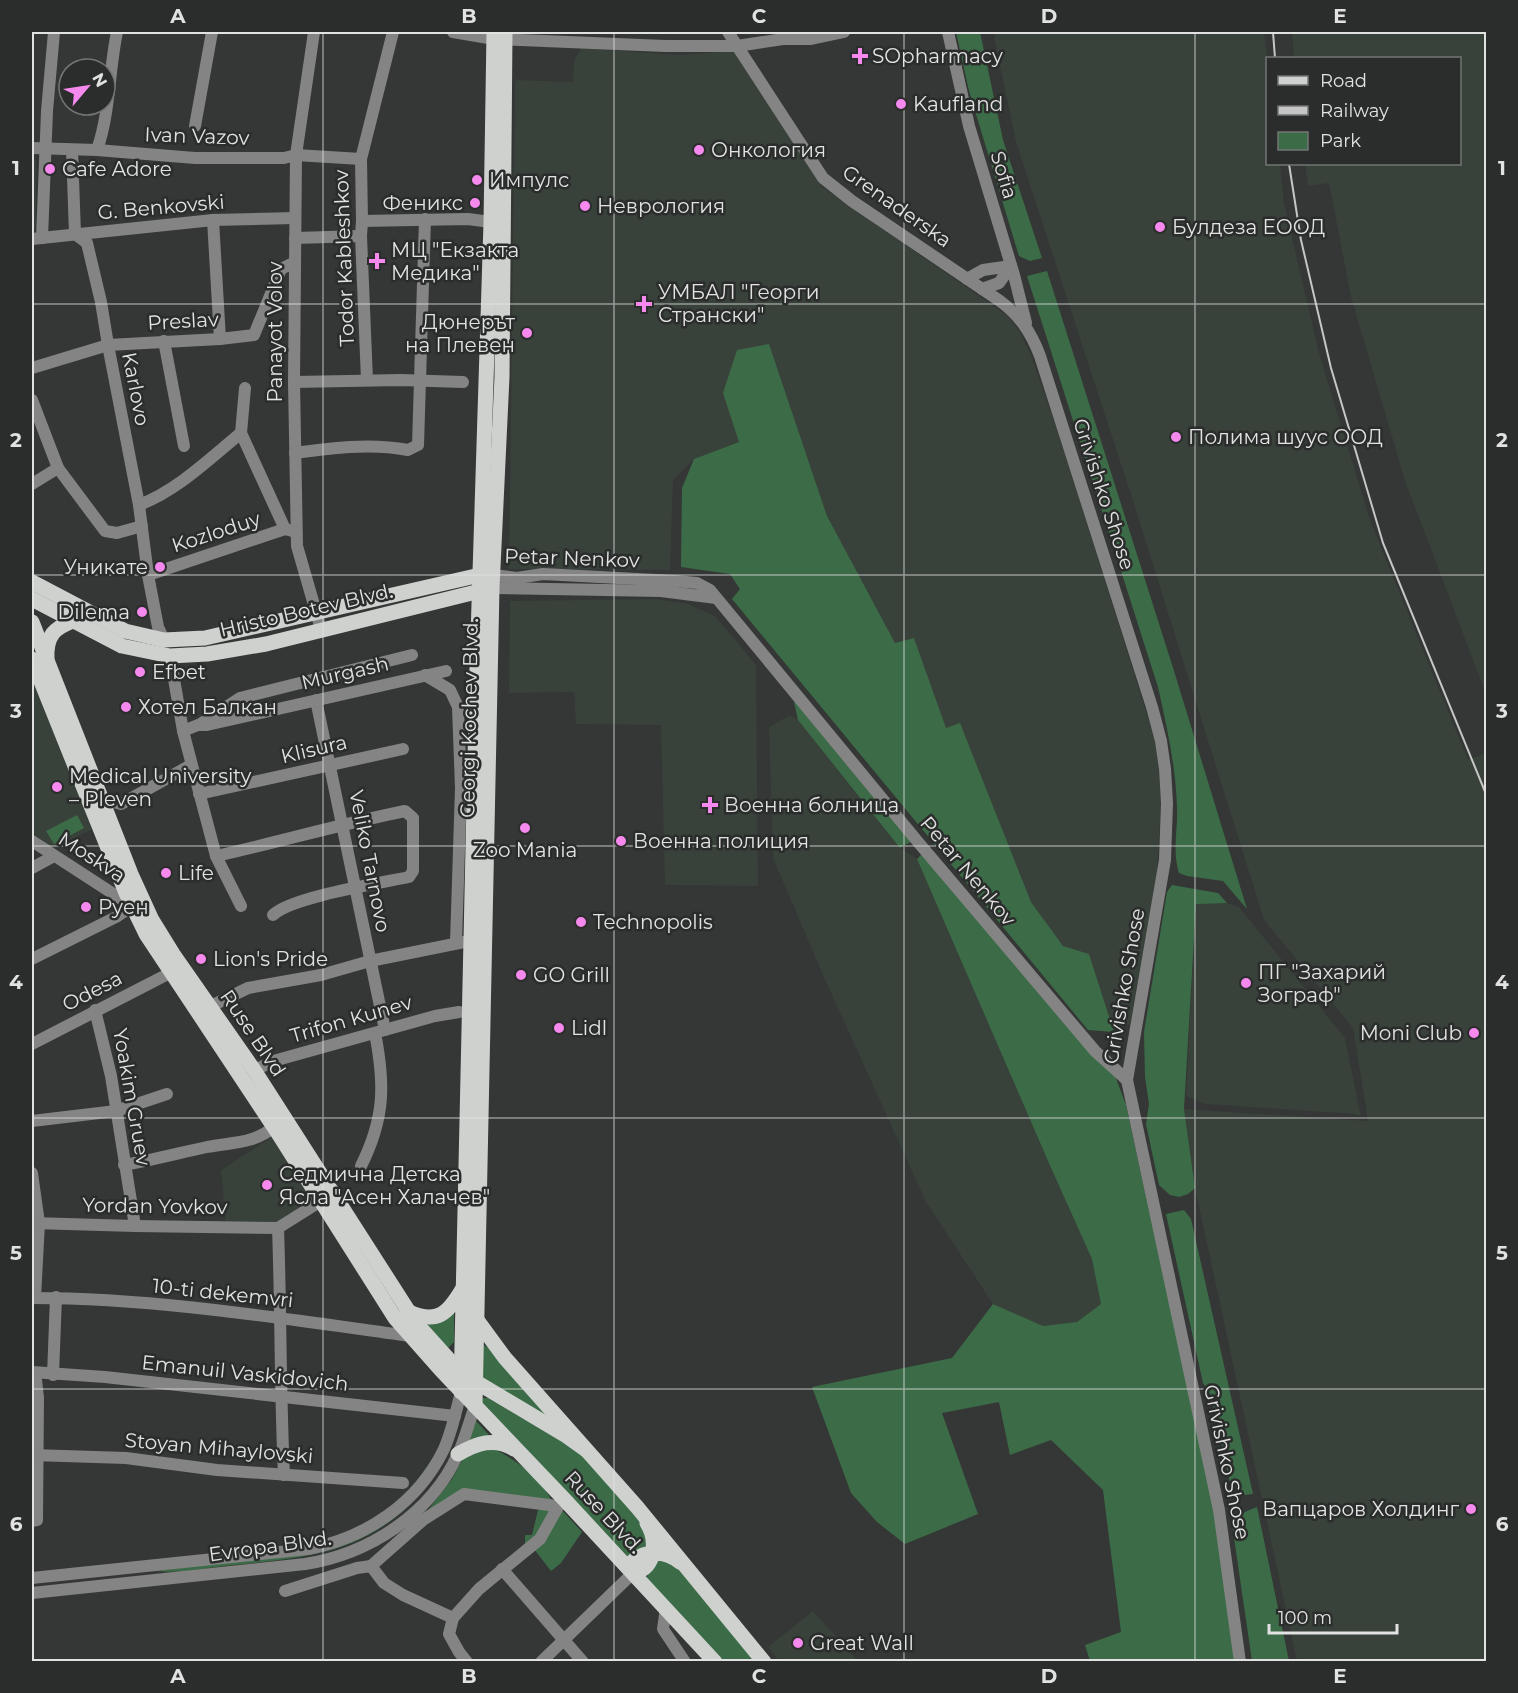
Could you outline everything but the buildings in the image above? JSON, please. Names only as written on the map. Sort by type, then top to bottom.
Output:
[{"type":"main road","name":"Georgi Kochev Blvd.","points":[[461,1392],[463,1288],[479,939],[474,855],[486,582],[502,377],[497,223],[500,35]]},
{"type":"main road","name":"Hristo Botev Blvd.","points":[[32,582],[125,631],[164,640],[206,638],[316,613],[486,582]]},
{"type":"main road","name":"Georgi Kochev Blvd.","points":[[475,1406],[479,939],[486,582]]},
{"type":"main road","name":"Hristo Botev Blvd.","points":[[32,599],[122,646],[170,656],[207,654],[266,644],[486,582]]},
{"type":"main road","points":[[48,667],[47,645],[53,632],[60,626],[73,621]]},
{"type":"main road","name":"Ruse Blvd","points":[[32,622],[101,798],[132,906],[170,973],[274,1127],[395,1318],[461,1392]]},
{"type":"main road","name":"Ruse Blvd","points":[[32,659],[125,877],[161,936],[254,1070],[407,1311],[423,1334],[461,1372]]},
{"type":"main road","points":[[407,1311],[423,1318],[440,1315],[452,1307],[463,1288]]},
{"type":"main road","name":"Ruse Blvd.","points":[[477,1320],[498,1349],[696,1576],[764,1662]]},
{"type":"main road","name":"Ruse Blvd.","points":[[461,1372],[586,1450]]},
{"type":"main road","name":"Ruse Blvd.","points":[[461,1392],[520,1453],[560,1502],[633,1573],[715,1662]]},
{"type":"main road","points":[[458,1454],[471,1447],[492,1442],[506,1444],[520,1453]]},
{"type":"main road","points":[[637,1507],[652,1533],[653,1552]]},
{"type":"main road","points":[[633,1573],[634,1560],[653,1552],[675,1558],[696,1576]]},
{"type":"street","points":[[37,238],[38,149],[47,111],[54,32]]},
{"type":"street","points":[[97,150],[102,135],[117,32]]},
{"type":"street","points":[[195,126],[212,32]]},
{"type":"street","name":"Panayot Volov","points":[[314,32],[296,156],[295,453],[290,531],[297,546],[321,629]]},
{"type":"street","name":"Todor Kableshkov","points":[[368,380],[361,236],[361,159],[393,32]]},
{"type":"street","points":[[453,32],[665,46],[737,46],[783,39],[811,39],[844,32]]},
{"type":"street","name":"Grenaderska","points":[[728,32],[823,178],[852,201],[1010,308],[1028,329]]},
{"type":"street","name":"Sofia","points":[[948,32],[969,126],[1028,329]]},
{"type":"street","points":[[32,137],[38,149]]},
{"type":"street","name":"Ivan Vazov","points":[[38,149],[97,150],[195,158],[296,156],[361,159]]},
{"type":"street","points":[[72,150],[75,234]]},
{"type":"street","name":"G. Benkovski","points":[[37,238],[213,220],[295,218]]},
{"type":"street","points":[[295,453],[338,447],[390,447],[408,450],[418,445],[424,219]]},
{"type":"street","points":[[362,220],[468,219],[497,223]]},
{"type":"street","points":[[213,220],[220,339]]},
{"type":"street","name":"Karlovo","points":[[75,234],[87,243],[102,302],[108,345],[139,505],[148,575],[158,627],[164,640]]},
{"type":"street","points":[[295,238],[361,236]]},
{"type":"street","name":"Preslav","points":[[32,368],[108,345],[254,335],[276,277],[281,269],[295,262]]},
{"type":"street","points":[[967,279],[983,270],[1011,266]]},
{"type":"street","points":[[982,289],[999,283],[1011,266]]},
{"type":"street","name":"Grivishko Shose","points":[[1028,329],[1043,367],[1152,706],[1161,741],[1167,803],[1165,860],[1127,1080],[1219,1510],[1240,1662]]},
{"type":"street","points":[[164,341],[184,447]]},
{"type":"street","points":[[294,382],[420,380],[463,382]]},
{"type":"street","points":[[245,388],[241,433],[290,531]]},
{"type":"street","points":[[32,400],[58,468],[105,531],[117,533],[142,526]]},
{"type":"street","points":[[139,505],[166,493],[181,483],[241,433]]},
{"type":"street","points":[[32,483],[58,468]]},
{"type":"street","name":"Kozloduy","points":[[148,575],[290,531]]},
{"type":"street","name":"Petar Nenkov","points":[[486,582],[543,574],[697,583],[710,590],[856,769],[1064,1015],[1095,1051],[1127,1080]]},
{"type":"street","points":[[170,656],[183,732],[216,856],[241,906]]},
{"type":"street","points":[[198,725],[240,698],[412,656]]},
{"type":"street","name":"Murgash","points":[[183,732],[198,725],[207,725],[446,671]]},
{"type":"street","points":[[425,675],[450,690],[458,707],[461,788],[456,942]]},
{"type":"street","name":"Veliko Tarnovo","points":[[316,700],[370,961],[380,1032],[381,1107],[377,1130],[361,1166]]},
{"type":"street","name":"Klisura","points":[[199,794],[403,749]]},
{"type":"street","points":[[101,798],[121,804],[191,765]]},
{"type":"street","points":[[216,856],[405,811],[413,818],[413,872],[409,877],[355,886],[286,906],[273,915]]},
{"type":"street","name":"Moskva","points":[[32,841],[132,906]]},
{"type":"street","points":[[458,876],[474,855]]},
{"type":"street","points":[[32,868],[54,856]]},
{"type":"street","points":[[103,886],[125,877]]},
{"type":"street","points":[[32,959],[116,917],[132,906]]},
{"type":"street","points":[[211,1006],[248,988],[321,975],[370,961],[479,939]]},
{"type":"street","name":"Odesa","points":[[32,1044],[170,973]]},
{"type":"street","name":"Yoakim Gruev","points":[[95,1010],[111,1076],[135,1227]]},
{"type":"street","name":"Trifon Kunev","points":[[254,1070],[277,1060],[435,1016],[459,1012]]},
{"type":"street","points":[[32,1121],[116,1111],[167,1094]]},
{"type":"street","points":[[124,1165],[250,1141],[264,1135],[274,1127]]},
{"type":"street","points":[[32,1173],[35,1222],[33,1298]]},
{"type":"street","points":[[284,1475],[280,1395],[282,1318],[278,1228],[321,1201]]},
{"type":"street","name":"Yordan Yovkov","points":[[35,1222],[135,1227],[278,1228]]},
{"type":"street","points":[[53,1375],[56,1297]]},
{"type":"street","name":"10-ti dekemvri","points":[[33,1298],[56,1297],[169,1306],[282,1318],[410,1336]]},
{"type":"street","points":[[32,1373],[36,1380],[38,1398],[34,1455],[34,1521]]},
{"type":"street","name":"Emanuil Vaskidovich","points":[[32,1373],[105,1377],[455,1416]]},
{"type":"street","name":"Evropa Blvd.","points":[[32,1578],[308,1549],[349,1538],[383,1519],[420,1486],[443,1451],[461,1392]]},
{"type":"street","name":"Evropa Blvd.","points":[[32,1593],[305,1564],[343,1556],[382,1537],[414,1512],[439,1486],[458,1454],[475,1406]]},
{"type":"street","name":"Stoyan Mihaylovski","points":[[34,1455],[126,1458],[217,1470],[403,1483]]},
{"type":"street","points":[[285,1591],[357,1568],[371,1566],[423,1520],[465,1494],[560,1502],[540,1539],[479,1589],[453,1618],[449,1634],[467,1662]]},
{"type":"street","points":[[371,1566],[384,1583],[393,1589],[453,1618]]},
{"type":"street","points":[[502,1569],[583,1662]]},
{"type":"street","points":[[541,1662],[633,1573]]},
{"type":"street","points":[[666,1608],[663,1629],[685,1662]]},
{"type":"shaded area","points":[[993,32],[1264,32],[1267,57],[1266,165],[1280,165],[1284,203],[1319,353],[1371,523],[1468,760],[1486,753],[1486,1661],[1297,1661],[1195,1188],[1184,1109],[1368,1121],[1353,1028],[1264,920],[1134,504],[1016,142]]},
{"type":"shaded area","points":[[1292,32],[1486,32],[1486,694],[1405,481],[1351,297],[1329,183],[1308,186],[1305,165],[1461,165],[1461,57],[1294,57]]},
{"type":"shaded area","points":[[581,48],[679,55],[735,51],[822,187],[1008,316],[1020,332],[1031,355],[1059,435],[1156,743],[1161,799],[1157,875],[1130,1024],[1114,1032],[1089,954],[1063,946],[1031,902],[960,724],[946,729],[914,638],[895,643],[827,516],[769,344],[739,442],[694,459],[673,480],[670,570],[509,569],[515,80],[573,82],[574,61]]},
{"type":"shaded area","points":[[32,159],[36,160],[36,228],[32,228]]},
{"type":"shaded area","name":"Военна болница","points":[[656,599],[688,604],[715,616],[756,665],[758,886],[665,885],[661,725],[576,724],[574,692],[509,693],[510,601]]},
{"type":"shaded area","name":"Medical University – Pleven","points":[[32,663],[99,826],[53,848],[32,833]]},
{"type":"shaded area","points":[[790,715],[798,720],[900,848],[917,859],[1093,1259],[1101,1304],[1077,1322],[1043,1326],[993,1304],[926,1202],[823,975],[773,858],[769,727]]},
{"type":"shaded area","name":"ПГ \"Захарий Зограф\"","points":[[1196,903],[1227,903],[1239,907],[1345,1038],[1361,1117],[1356,1114],[1205,1104],[1186,1096]]},
{"type":"shaded area","name":"Седмична Детска Ясла \"Асен Халачев\"","points":[[278,1133],[321,1201],[278,1228],[226,1226],[221,1170]]},
{"type":"shaded area","points":[[813,1611],[858,1661],[779,1661],[768,1647]]},
{"type":"green space","points":[[956,32],[980,32],[1003,140],[1042,258],[1030,261],[1019,256],[969,91]]},
{"type":"green space","points":[[1047,271],[1247,909],[1223,881],[1179,873],[1176,857],[1175,777],[1158,687],[1027,276]]},
{"type":"green space","points":[[769,344],[827,516],[895,643],[914,638],[946,728],[960,723],[1031,902],[1063,946],[1089,954],[1114,1032],[1088,1030],[732,599],[740,589],[730,574],[681,567],[682,488],[694,459],[739,442],[723,393],[737,350]]},
{"type":"green space","points":[[800,699],[914,840],[900,848],[798,720],[794,702]]},
{"type":"green space","points":[[77,815],[84,828],[54,844],[46,831]]},
{"type":"green space","points":[[927,849],[1114,1073],[1126,1105],[1214,1509],[1236,1661],[1090,1661],[1085,1645],[1121,1632],[1103,1490],[1051,1440],[1010,1455],[999,1402],[942,1413],[978,1514],[905,1544],[877,1522],[851,1493],[812,1387],[952,1358],[993,1304],[1043,1326],[1077,1322],[1101,1304],[1092,1259],[917,859]]},
{"type":"green space","points":[[1172,885],[1218,893],[1227,903],[1196,904],[1184,1109],[1195,1188],[1179,1197],[1170,1195],[1159,1185],[1146,1124],[1149,1104],[1145,1077],[1144,1032],[1167,892]]},
{"type":"green space","points":[[1184,1210],[1191,1219],[1253,1494],[1239,1494],[1230,1483],[1211,1395],[1203,1383],[1166,1214]]},
{"type":"green space","points":[[454,1311],[454,1342],[448,1348],[422,1322]]},
{"type":"green space","points":[[483,1345],[490,1348],[549,1418],[485,1380],[482,1376]]},
{"type":"green space","points":[[483,1398],[488,1398],[585,1455],[645,1528],[650,1546],[628,1557],[482,1403]]},
{"type":"green space","points":[[476,1421],[490,1436],[467,1443]]},
{"type":"green space","points":[[459,1423],[450,1448],[423,1491],[406,1509],[364,1537],[340,1547],[295,1558],[184,1571],[157,1571],[298,1553],[391,1516]]},
{"type":"green space","points":[[494,1449],[518,1463],[533,1476],[551,1499],[549,1502],[467,1491],[423,1517],[452,1479],[463,1459],[475,1452]]},
{"type":"green space","points":[[1257,1507],[1289,1661],[1252,1661],[1232,1524],[1243,1513]]},
{"type":"green space","points":[[561,1509],[582,1532],[561,1563],[551,1571],[534,1549],[525,1544],[525,1535],[532,1535],[538,1510]]},
{"type":"green space","points":[[657,1559],[676,1565],[757,1661],[723,1661],[646,1578]]},
{"type":"railway","points":[[1273,32],[1275,57]]},
{"type":"railway","points":[[1289,165],[1301,240],[1331,368],[1383,543],[1486,794]]},
{"type":"place","name":"SOpharmacy","points":[[860,56]]},
{"type":"place","name":"Kaufland","points":[[901,104]]},
{"type":"place","name":"Онкология","points":[[699,150]]},
{"type":"place","name":"Cafe Adore","points":[[50,169]]},
{"type":"place","name":"Импулс","points":[[477,180]]},
{"type":"place","name":"Феникс","points":[[475,203]]},
{"type":"place","name":"Неврология","points":[[585,206]]},
{"type":"place","name":"Булдеза ЕООД","points":[[1160,227]]},
{"type":"place","name":"МЦ \"Екзакта Медика\"","points":[[377,261]]},
{"type":"place","name":"УМБАЛ \"Георги Странски\"","points":[[644,304]]},
{"type":"place","name":"Дюнерът на Плевен","points":[[527,333]]},
{"type":"place","name":"Полима шуус ООД","points":[[1176,437]]},
{"type":"place","name":"Уникате","points":[[160,567]]},
{"type":"place","name":"Dilema","points":[[142,612]]},
{"type":"place","name":"Efbet","points":[[140,672]]},
{"type":"place","name":"Хотел Балкан","points":[[126,707]]},
{"type":"place","name":"Medical University – Pleven","points":[[57,787]]},
{"type":"place","name":"Военна болница","points":[[710,805]]},
{"type":"place","name":"Zoo Mania","points":[[525,828]]},
{"type":"place","name":"Военна полиция","points":[[621,841]]},
{"type":"place","name":"Life","points":[[166,873]]},
{"type":"place","name":"Руен","points":[[86,907]]},
{"type":"place","name":"Technopolis","points":[[581,922]]},
{"type":"place","name":"Lion's Pride","points":[[201,959]]},
{"type":"place","name":"GO Grill","points":[[521,975]]},
{"type":"place","name":"ПГ \"Захарий Зограф\"","points":[[1246,983]]},
{"type":"place","name":"Lidl","points":[[559,1028]]},
{"type":"place","name":"Moni Club","points":[[1474,1033]]},
{"type":"place","name":"Седмична Детска Ясла \"Асен Халачев\"","points":[[267,1185]]},
{"type":"place","name":"Вапцаров Холдинг","points":[[1471,1509]]},
{"type":"place","name":"Great Wall","points":[[798,1643]]}]
